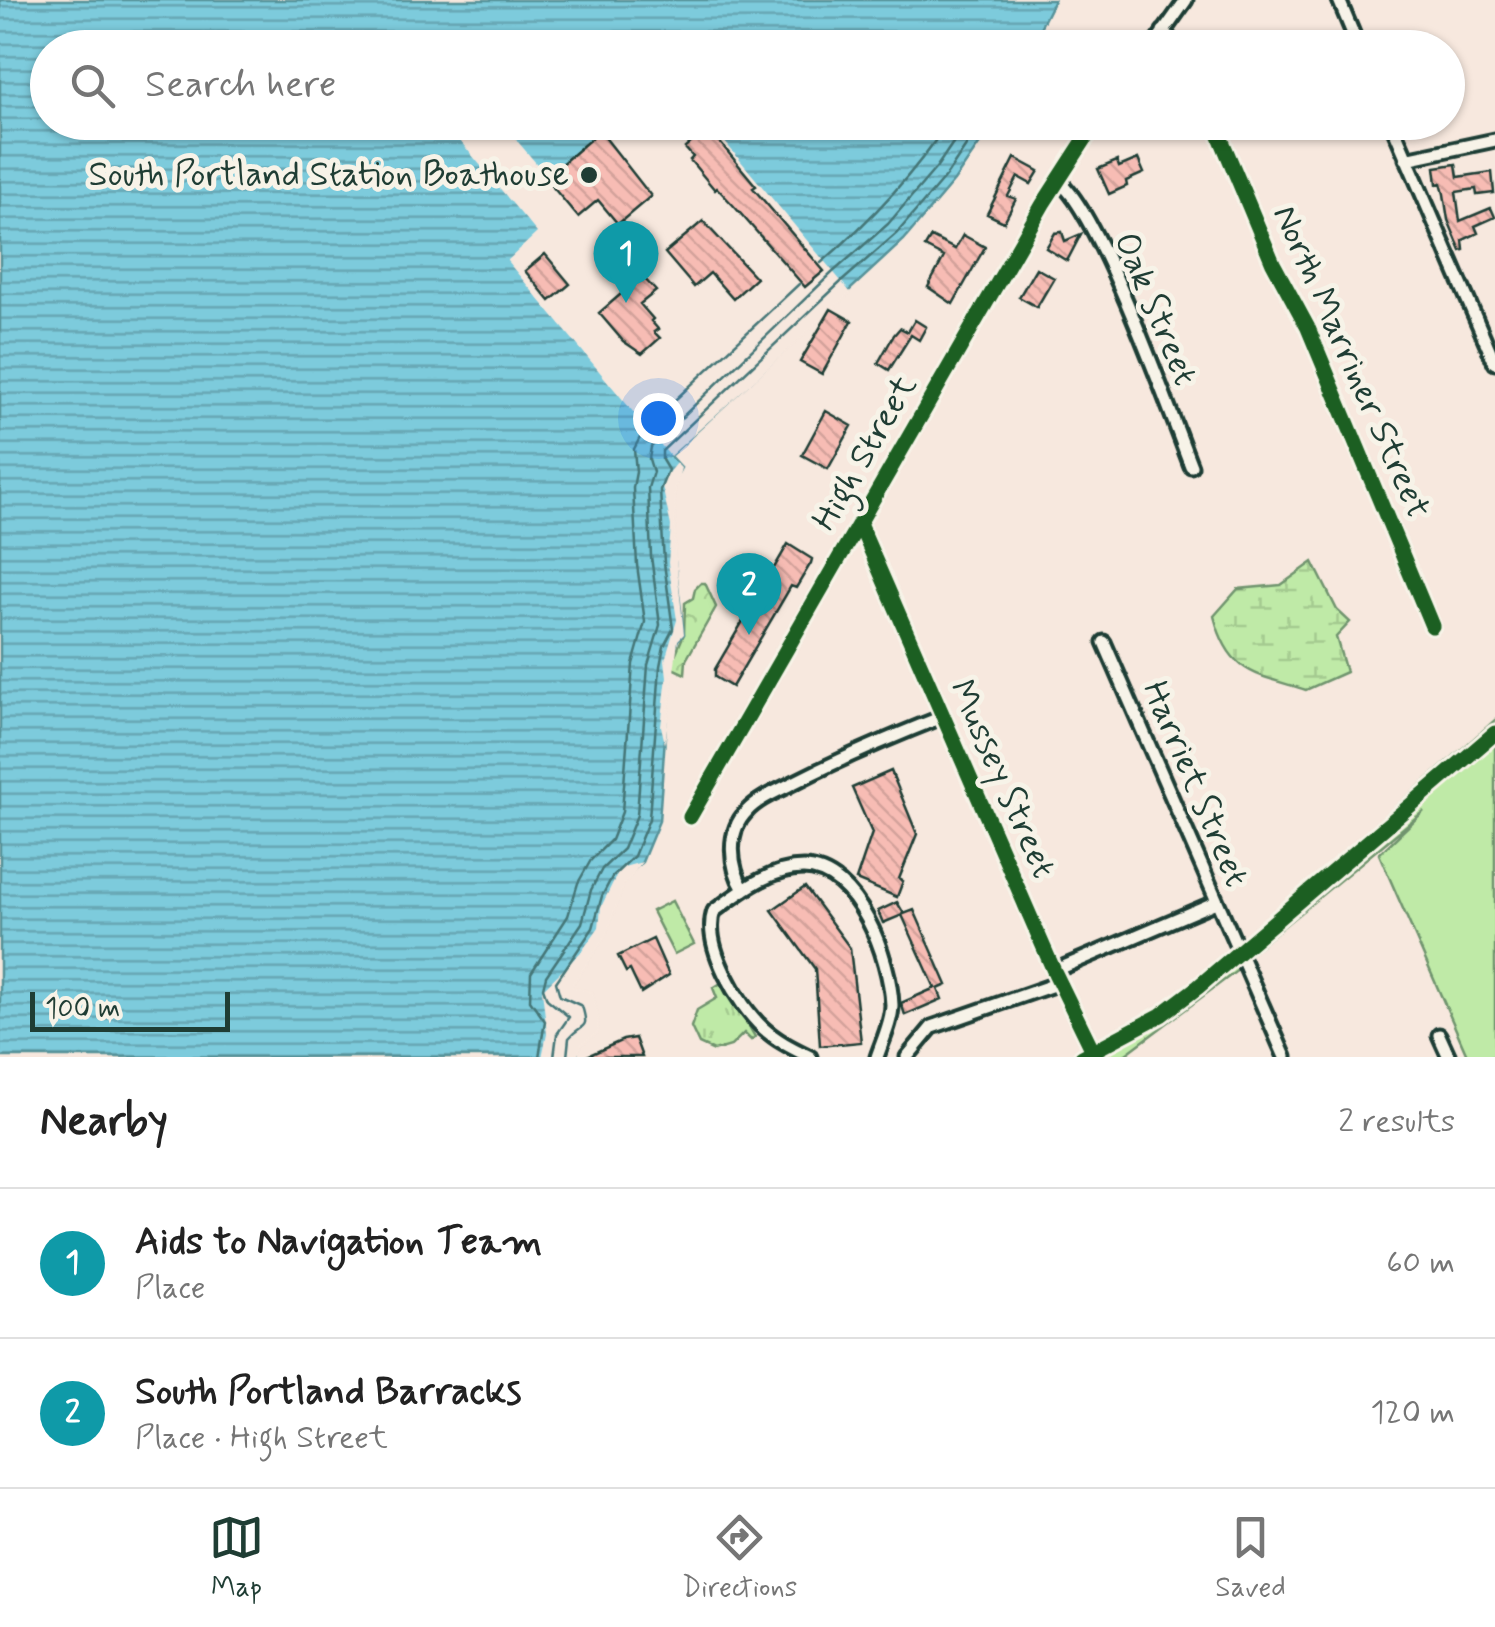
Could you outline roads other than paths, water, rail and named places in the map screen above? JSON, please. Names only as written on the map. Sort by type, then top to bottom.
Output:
[{"type":"street","points":[[1165,30],[1186,0]]},
{"type":"street","points":[[1339,0],[1352,30]]},
{"type":"street","name":"High Street","points":[[690,817],[1084,140]]},
{"type":"street","name":"North Marriner Street","points":[[1222,140],[1273,263],[1308,328],[1432,626]]},
{"type":"street","points":[[1398,140],[1491,345],[1495,363]]},
{"type":"street","points":[[1406,158],[1495,140]]},
{"type":"street","name":"Oak Street","points":[[1058,181],[1069,188],[1096,238],[1139,332],[1191,466]]},
{"type":"street","name":"Mussey Street","points":[[859,523],[1056,977],[1096,1057]]},
{"type":"street","name":"Harriet Street","points":[[1104,642],[1285,1057]]},
{"type":"street","points":[[744,890],[732,856],[735,831],[745,812],[830,762],[942,716]]},
{"type":"street","points":[[810,1057],[752,1018],[710,938],[714,911],[744,890],[787,870],[802,868],[824,871],[849,890],[880,951],[892,1008],[877,1057]]},
{"type":"street","points":[[906,1057],[932,1027],[1056,977],[1216,902]]},
{"type":"street","points":[[1439,1035],[1449,1057]]},
{"type":"water","points":[[0,0],[1054,0],[1039,30],[30,30],[30,140],[982,140],[954,181],[904,240],[670,456],[681,468],[670,489],[684,634],[678,640],[670,667],[659,821],[642,862],[620,883],[603,932],[565,987],[578,1042],[577,1057],[0,1057]]},
{"type":"place","name":"South Portland Station Boathouse","points":[[589,175]]},
{"type":"place","name":"Aids to Navigation Team","points":[[626,303]]},
{"type":"place","name":"South Portland Barracks","points":[[749,635]]}]
